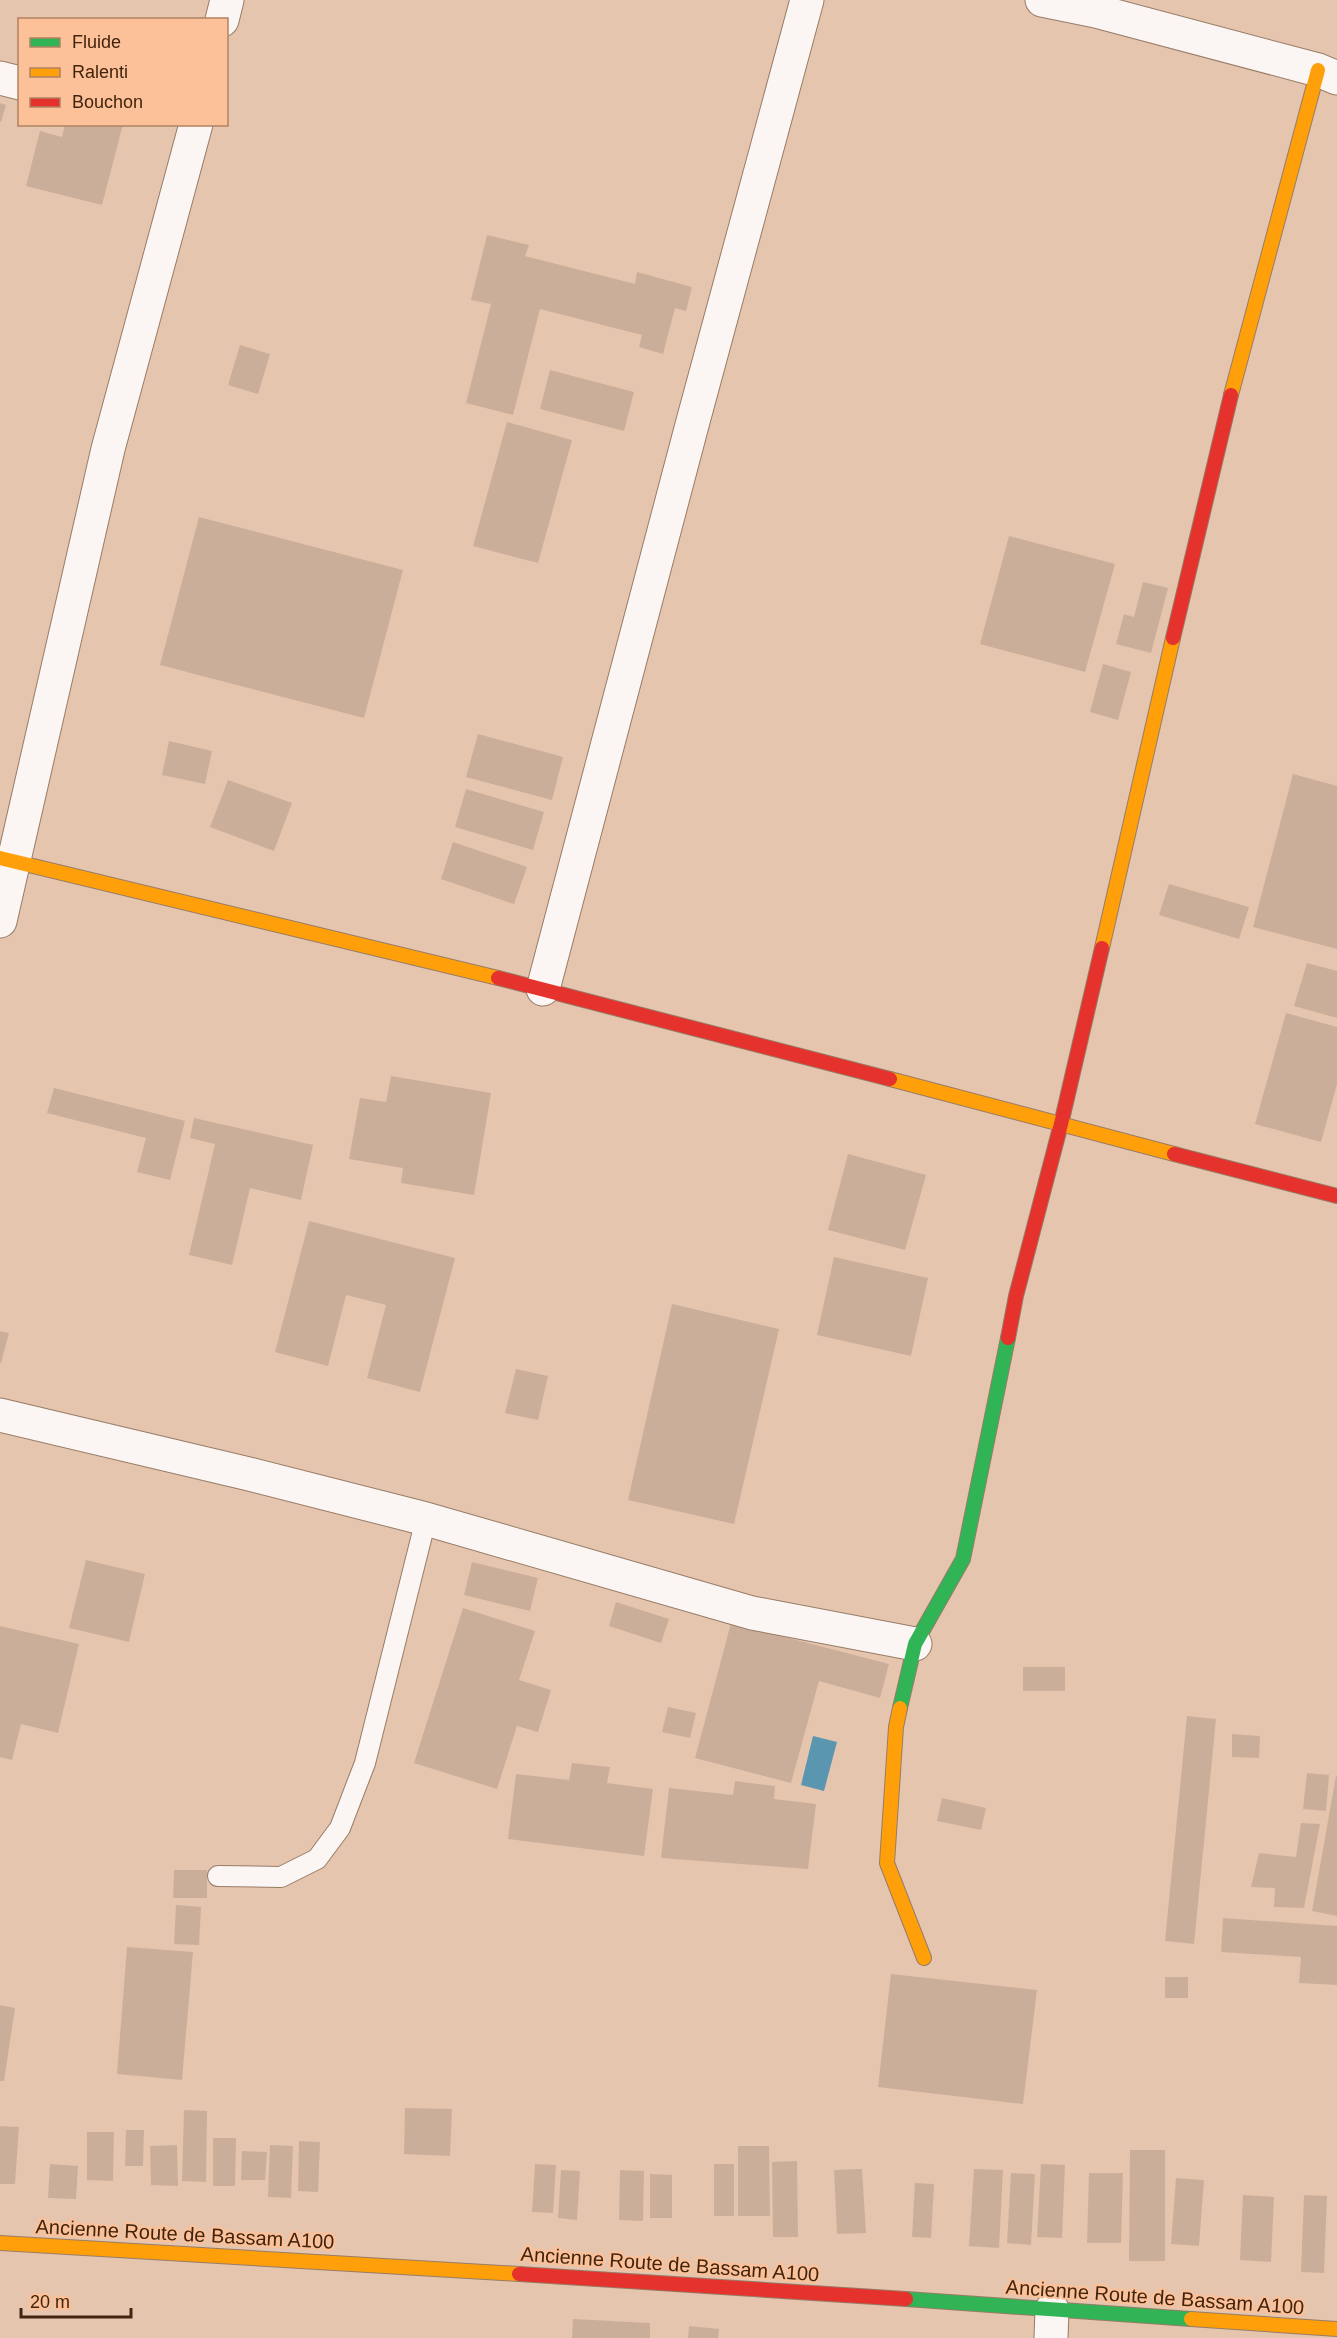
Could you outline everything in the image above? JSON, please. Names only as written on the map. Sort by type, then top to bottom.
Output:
[{"type":"street","points":[[222,18],[227,0]]},
{"type":"street","points":[[543,989],[807,0]]},
{"type":"street","points":[[924,1958],[887,1863],[896,1727],[915,1644],[963,1559],[1016,1296],[1060,1124],[1218,446],[1328,74],[1096,11],[1042,0]]},
{"type":"street","points":[[0,78],[18,82]]},
{"type":"street","points":[[0,921],[7,860],[187,127]]},
{"type":"street","points":[[7,860],[543,989],[1337,1196]]},
{"type":"street","points":[[0,1415],[426,1519],[752,1613],[915,1644]]},
{"type":"street","name":"Ancienne Route de Bassam A100","points":[[0,2243],[787,2291],[1051,2324],[1337,2329]]},
{"type":"lane","points":[[218,1876],[281,1877],[317,1859],[340,1828],[365,1763],[426,1519]]},
{"type":"water","points":[[813,1736],[837,1742],[824,1791],[801,1785]]},
{"type":"building","points":[[0,103],[6,105],[1,122],[0,122]]},
{"type":"building","points":[[65,126],[122,126],[102,205],[26,186],[40,131],[62,137]]},
{"type":"building","points":[[487,235],[529,245],[525,256],[635,284],[637,272],[692,287],[686,311],[675,308],[663,354],[639,347],[642,335],[540,309],[513,415],[466,403],[491,304],[471,300]]},
{"type":"building","points":[[240,345],[270,354],[258,394],[228,385]]},
{"type":"building","points":[[550,370],[634,392],[624,431],[540,409]]},
{"type":"building","points":[[507,422],[572,440],[538,563],[473,546]]},
{"type":"building","points":[[199,517],[403,570],[364,718],[160,665]]},
{"type":"building","points":[[1009,536],[1115,564],[1085,672],[980,644]]},
{"type":"building","points":[[1143,582],[1168,588],[1151,653],[1116,644],[1124,614],[1134,617]]},
{"type":"building","points":[[1103,664],[1131,672],[1118,720],[1090,712]]},
{"type":"building","points":[[478,734],[563,757],[552,800],[466,777]]},
{"type":"building","points":[[169,741],[212,751],[205,784],[162,775]]},
{"type":"building","points":[[1293,774],[1337,786],[1337,949],[1253,927]]},
{"type":"building","points":[[228,780],[292,803],[274,851],[210,827]]},
{"type":"building","points":[[466,789],[544,812],[533,850],[455,827]]},
{"type":"building","points":[[453,842],[527,867],[514,904],[441,879]]},
{"type":"building","points":[[1169,884],[1249,907],[1239,939],[1159,915]]},
{"type":"building","points":[[1307,963],[1337,971],[1337,1018],[1294,1006]]},
{"type":"building","points":[[1286,1013],[1337,1027],[1337,1084],[1321,1142],[1255,1124]]},
{"type":"building","points":[[391,1076],[491,1093],[474,1195],[401,1183],[403,1168],[349,1159],[360,1098],[386,1102]]},
{"type":"building","points":[[54,1088],[185,1121],[170,1180],[137,1172],[146,1138],[47,1113]]},
{"type":"building","points":[[194,1118],[313,1145],[301,1200],[250,1188],[232,1265],[189,1255],[215,1144],[190,1138]]},
{"type":"building","points":[[848,1154],[926,1175],[905,1250],[828,1230]]},
{"type":"building","points":[[309,1221],[455,1258],[420,1392],[367,1378],[386,1305],[346,1295],[328,1366],[275,1352]]},
{"type":"building","points":[[834,1257],[928,1278],[911,1356],[817,1335]]},
{"type":"building","points":[[672,1304],[779,1329],[734,1524],[628,1500]]},
{"type":"building","points":[[0,1331],[9,1333],[1,1363],[0,1363]]},
{"type":"building","points":[[516,1369],[548,1376],[538,1420],[505,1413]]},
{"type":"building","points":[[86,1560],[145,1574],[129,1642],[69,1628]]},
{"type":"building","points":[[472,1562],[538,1578],[530,1611],[464,1595]]},
{"type":"building","points":[[616,1602],[669,1619],[661,1643],[609,1626]]},
{"type":"building","points":[[463,1608],[535,1631],[519,1680],[551,1690],[538,1732],[517,1726],[497,1789],[414,1763]]},
{"type":"building","points":[[731,1623],[889,1664],[880,1698],[819,1681],[791,1783],[695,1758]]},
{"type":"building","points":[[0,1626],[79,1644],[58,1733],[21,1724],[12,1760],[0,1757]]},
{"type":"building","points":[[1023,1667],[1065,1667],[1065,1691],[1023,1691]]},
{"type":"building","points":[[668,1707],[696,1713],[690,1738],[662,1732]]},
{"type":"building","points":[[1187,1716],[1216,1719],[1194,1944],[1165,1941]]},
{"type":"building","points":[[1232,1734],[1260,1736],[1259,1758],[1232,1757]]},
{"type":"building","points":[[572,1763],[610,1767],[607,1783],[653,1789],[644,1856],[508,1839],[516,1774],[569,1780]]},
{"type":"building","points":[[1307,1773],[1329,1775],[1326,1811],[1303,1809]]},
{"type":"building","points":[[1337,1777],[1337,1916],[1312,1911]]},
{"type":"building","points":[[735,1781],[775,1786],[774,1799],[816,1804],[808,1869],[661,1858],[669,1788],[733,1795]]},
{"type":"building","points":[[942,1798],[986,1808],[981,1830],[937,1821]]},
{"type":"building","points":[[1301,1823],[1320,1824],[1304,1908],[1274,1907],[1275,1888],[1251,1887],[1259,1853],[1296,1857]]},
{"type":"building","points":[[174,1870],[207,1870],[207,1898],[173,1898]]},
{"type":"building","points":[[176,1905],[201,1907],[199,1945],[174,1944]]},
{"type":"building","points":[[1223,1918],[1337,1926],[1337,1985],[1299,1983],[1301,1957],[1221,1952]]},
{"type":"building","points":[[127,1947],[193,1952],[182,2080],[117,2074]]},
{"type":"building","points":[[891,1974],[1037,1990],[1023,2104],[878,2087]]},
{"type":"building","points":[[1165,1977],[1188,1977],[1188,1998],[1165,1998]]},
{"type":"building","points":[[0,2005],[15,2008],[4,2081],[0,2081]]},
{"type":"building","points":[[405,2108],[452,2109],[450,2156],[404,2154]]},
{"type":"building","points":[[184,2110],[207,2111],[206,2182],[182,2181]]},
{"type":"building","points":[[0,2126],[19,2127],[15,2184],[0,2184]]},
{"type":"building","points":[[126,2130],[144,2130],[143,2166],[125,2166]]},
{"type":"building","points":[[87,2132],[114,2132],[113,2181],[87,2180]]},
{"type":"building","points":[[213,2138],[236,2138],[235,2186],[213,2186]]},
{"type":"building","points":[[299,2141],[320,2142],[318,2192],[298,2191]]},
{"type":"building","points":[[177,2145],[178,2186],[151,2185],[150,2146]]},
{"type":"building","points":[[270,2145],[293,2146],[291,2198],[268,2197]]},
{"type":"building","points":[[738,2146],[769,2146],[770,2216],[738,2216]]},
{"type":"building","points":[[1130,2150],[1165,2150],[1165,2261],[1129,2261]]},
{"type":"building","points":[[242,2151],[267,2152],[265,2180],[241,2180]]},
{"type":"building","points":[[797,2161],[798,2237],[773,2237],[772,2162]]},
{"type":"building","points":[[50,2164],[78,2166],[76,2199],[48,2198]]},
{"type":"building","points":[[535,2164],[556,2165],[553,2213],[532,2212]]},
{"type":"building","points":[[714,2164],[734,2164],[734,2216],[714,2216]]},
{"type":"building","points":[[1041,2164],[1065,2165],[1062,2238],[1037,2237]]},
{"type":"building","points":[[862,2169],[866,2233],[837,2234],[834,2170]]},
{"type":"building","points":[[974,2169],[1003,2170],[999,2248],[969,2246]]},
{"type":"building","points":[[561,2170],[580,2171],[577,2220],[558,2218]]},
{"type":"building","points":[[620,2170],[644,2171],[643,2221],[619,2220]]},
{"type":"building","points":[[1011,2173],[1035,2174],[1031,2245],[1007,2243]]},
{"type":"building","points":[[1089,2173],[1123,2173],[1121,2243],[1087,2243]]},
{"type":"building","points":[[650,2174],[672,2175],[672,2218],[650,2218]]},
{"type":"building","points":[[1176,2178],[1204,2180],[1199,2246],[1171,2244]]},
{"type":"building","points":[[915,2183],[934,2184],[931,2238],[912,2237]]},
{"type":"building","points":[[1243,2195],[1274,2197],[1271,2262],[1240,2260]]},
{"type":"building","points":[[1304,2195],[1327,2196],[1324,2273],[1301,2272]]},
{"type":"building","points":[[573,2319],[650,2323],[650,2338],[572,2338]]},
{"type":"building","points":[[689,2326],[719,2329],[718,2338],[688,2338]]},
{"type":"traffic: fast","points":[[900,1708],[915,1644],[963,1559],[1008,1338]]},
{"type":"traffic: fast","points":[[906,2299],[1191,2319]]},
{"type":"traffic: slow","points":[[1231,395],[1318,70]]},
{"type":"traffic: slow","points":[[1102,948],[1173,638]]},
{"type":"traffic: slow","points":[[0,858],[498,978]]},
{"type":"traffic: slow","points":[[890,1079],[1174,1154]]},
{"type":"traffic: slow","points":[[900,1708],[896,1727],[887,1863],[924,1958]]},
{"type":"traffic: slow","points":[[0,2243],[519,2274]]},
{"type":"traffic: slow","points":[[1191,2319],[1337,2329]]},
{"type":"traffic: jam","points":[[1173,638],[1231,395]]},
{"type":"traffic: jam","points":[[1008,1338],[1016,1296],[1061,1124],[1102,948]]},
{"type":"traffic: jam","points":[[498,978],[890,1079]]},
{"type":"traffic: jam","points":[[1174,1154],[1337,1196]]},
{"type":"traffic: jam","points":[[519,2274],[906,2299]]}]
